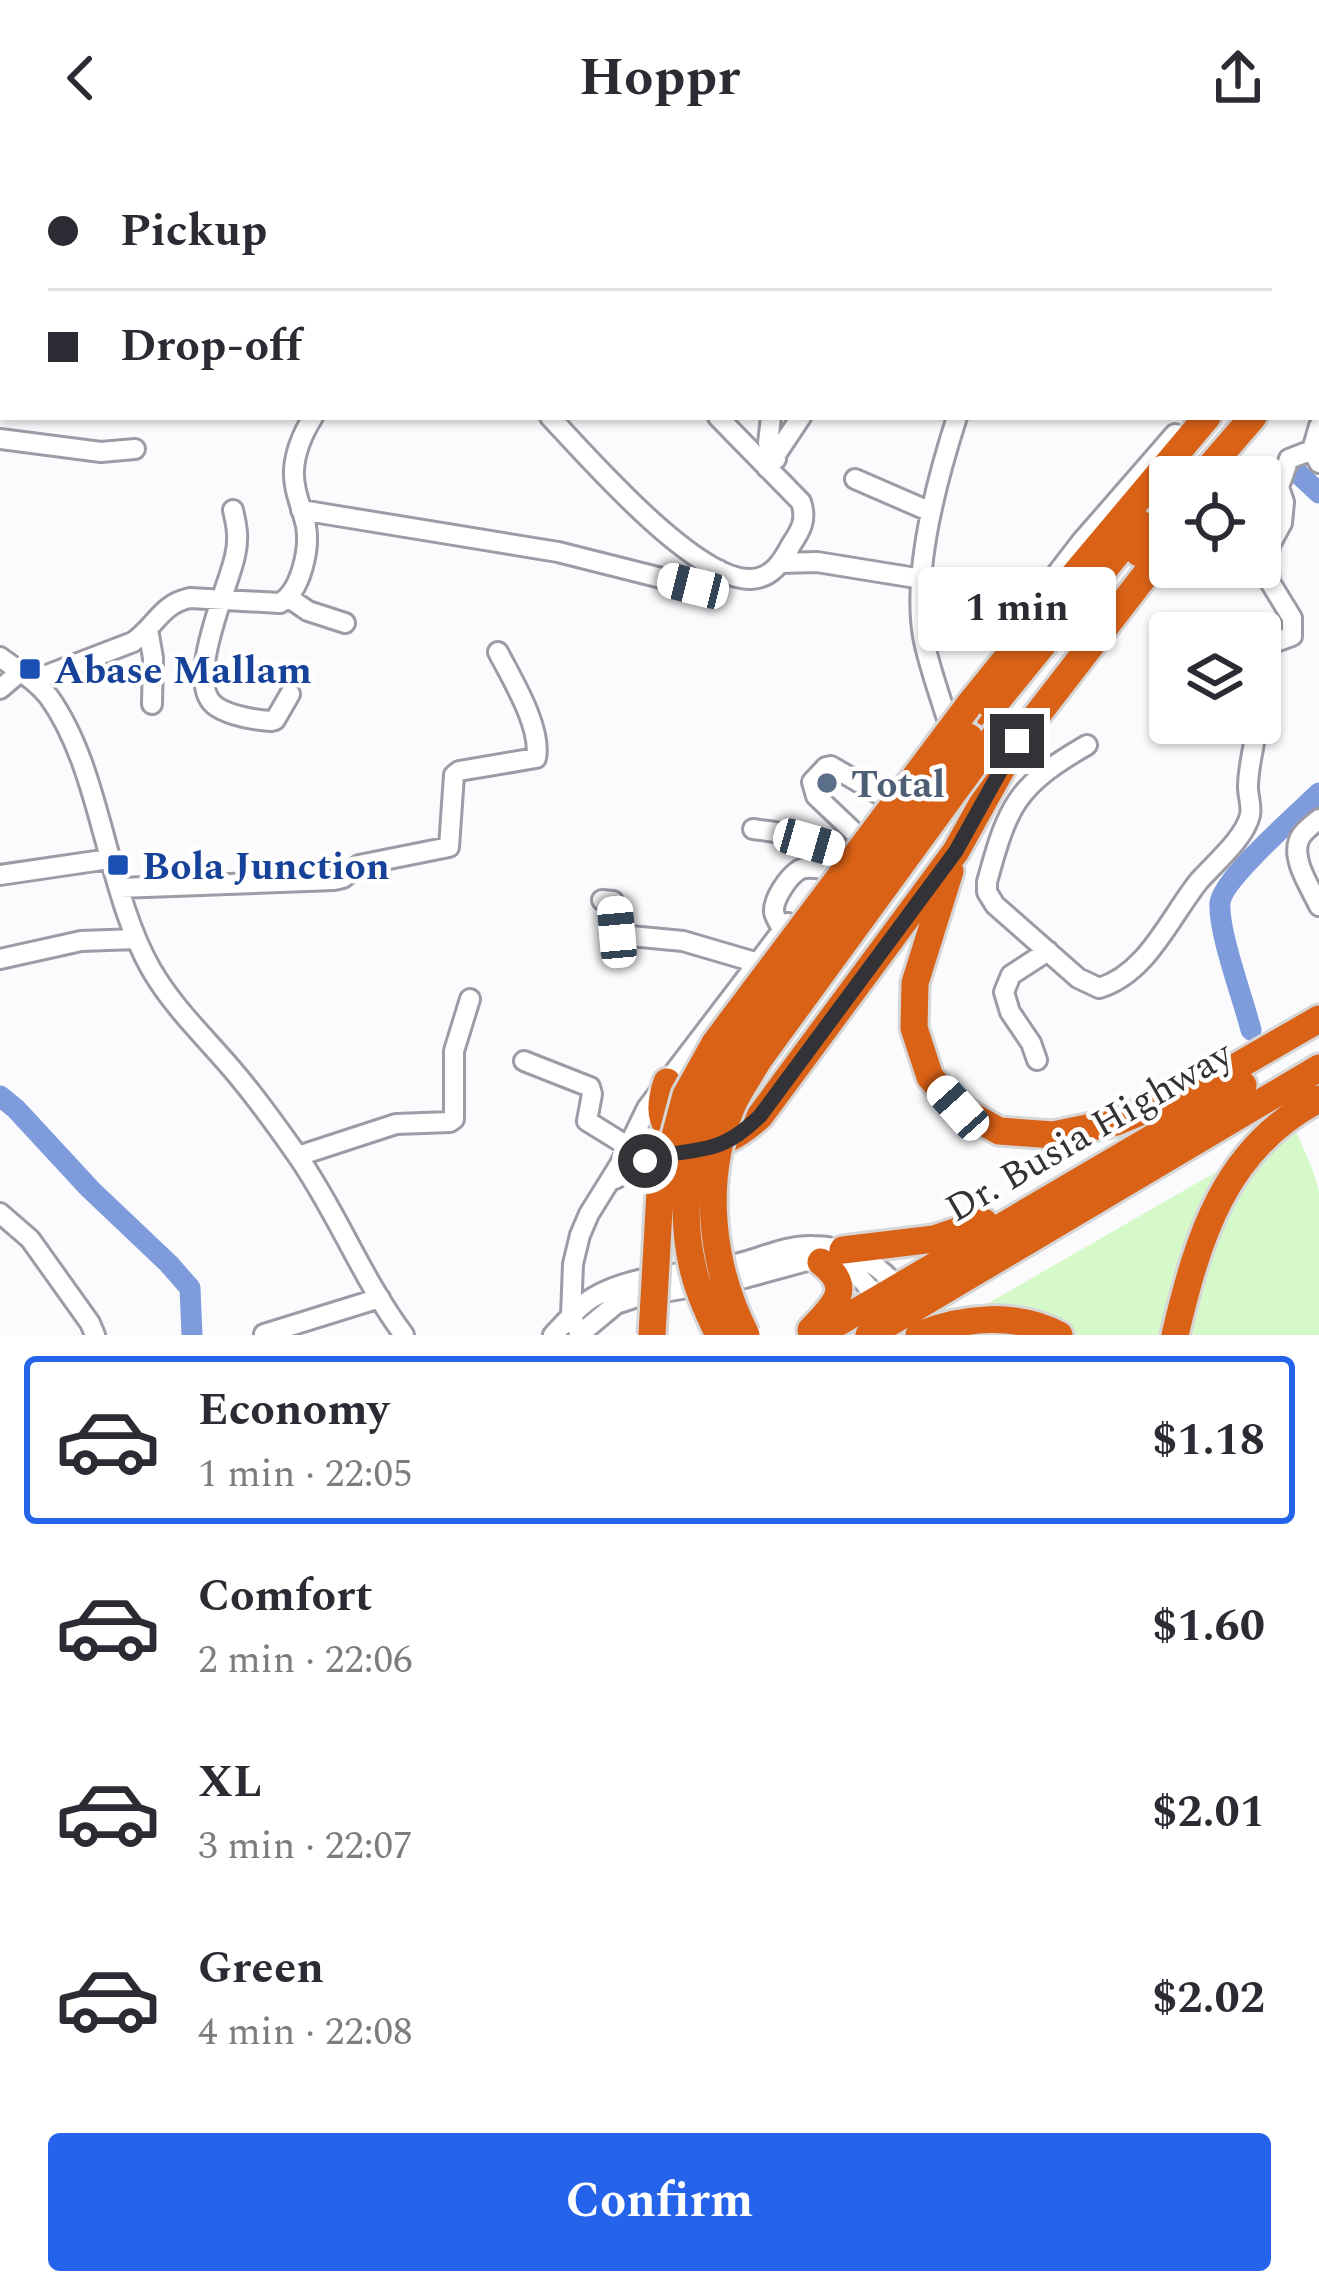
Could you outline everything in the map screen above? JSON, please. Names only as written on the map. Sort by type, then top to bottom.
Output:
[{"type":"highway","points":[[719,1335],[692,1265],[688,1220],[689,1170],[710,1093],[1070,580],[1204,420]]},
{"type":"highway","points":[[1197,456],[1228,420]]},
{"type":"highway","points":[[1219,456],[1250,420]]},
{"type":"highway","points":[[1238,456],[1262,420]]},
{"type":"highway","points":[[652,1335],[660,1192],[686,1095],[715,1043],[976,715],[1149,513]]},
{"type":"highway","points":[[746,1335],[729,1296],[714,1240],[714,1175],[731,1106],[976,715],[1149,536]]},
{"type":"highway","points":[[667,1082],[661,1116],[687,1149],[711,1148],[742,1133],[760,1116],[956,851],[1017,741],[1149,570]]},
{"type":"highway","points":[[956,851],[914,983],[914,1028],[930,1077],[958,1108],[999,1131],[1053,1136],[1116,1122],[1203,1086],[1319,1019]]},
{"type":"highway","name":"Dr. Busia Highway","points":[[901,1316],[1045,1202],[1319,1040]]},
{"type":"highway","name":"Dr. Busia Highway","points":[[901,1316],[1319,1068]]},
{"type":"highway","points":[[1175,1335],[1193,1261],[1228,1181],[1252,1150],[1301,1108],[1319,1099]]},
{"type":"highway","points":[[807,1335],[835,1305],[840,1287],[832,1256],[934,1239],[1045,1202]]},
{"type":"highway","points":[[817,1335],[901,1316],[1018,1321],[1059,1335]]},
{"type":"street","points":[[0,688],[133,641],[178,600],[280,603],[289,598],[295,590],[307,529],[294,466],[311,420]]},
{"type":"street","points":[[553,420],[674,541],[719,570],[754,580],[781,563],[805,514],[771,464],[721,420]]},
{"type":"street","points":[[771,420],[771,464]]},
{"type":"street","points":[[771,464],[799,420]]},
{"type":"street","points":[[956,420],[931,512],[920,604],[928,662],[976,715]]},
{"type":"street","points":[[577,1329],[573,1264],[585,1223],[647,1108],[884,797],[976,715],[1081,542],[1187,420]]},
{"type":"street","points":[[1281,640],[1292,636],[1292,618],[1270,582],[1270,545],[1282,523],[1280,487],[1289,459],[1315,456],[1319,426]]},
{"type":"street","points":[[0,440],[100,452],[135,449]]},
{"type":"street","points":[[855,479],[931,512]]},
{"type":"street","points":[[233,510],[236,553],[207,650],[209,699],[216,707],[271,722],[290,694]]},
{"type":"street","points":[[301,510],[558,552],[693,586],[712,582],[719,570]]},
{"type":"street","points":[[781,563],[817,562],[922,578]]},
{"type":"street","points":[[289,598],[308,611],[345,623]]},
{"type":"street","points":[[148,628],[152,704]]},
{"type":"street","points":[[119,888],[334,880],[359,865],[449,847],[454,775],[538,754],[529,717],[498,652]]},
{"type":"street","points":[[0,657],[50,699],[79,759],[136,939],[153,972],[298,1156],[404,1335]]},
{"type":"street","points":[[1087,746],[1054,764],[1024,790],[1006,817],[987,892],[995,905],[1078,978],[1099,988],[1129,970],[1161,938],[1197,884],[1238,838],[1250,815],[1254,744]]},
{"type":"street","points":[[829,808],[842,771],[884,797]]},
{"type":"street","points":[[829,808],[860,782]]},
{"type":"street","points":[[829,808],[856,834]]},
{"type":"street","points":[[1319,818],[1297,844],[1319,906]]},
{"type":"street","points":[[753,829],[843,851]]},
{"type":"street","points":[[0,875],[109,859]]},
{"type":"street","points":[[602,900],[613,901],[620,935],[683,940],[758,963]]},
{"type":"street","points":[[0,959],[81,941],[136,939]]},
{"type":"street","points":[[1037,1060],[1004,992],[1011,975],[1048,951]]},
{"type":"street","points":[[298,1156],[396,1124],[454,1119],[454,1051],[470,999]]},
{"type":"street","points":[[524,1061],[590,1087],[587,1120],[628,1147]]},
{"type":"street","points":[[607,1185],[645,1161],[687,1149]]},
{"type":"street","points":[[0,1213],[29,1239],[95,1335]]},
{"type":"street","points":[[577,1329],[592,1297],[614,1288],[810,1245],[832,1256],[871,1263],[901,1316]]},
{"type":"street","points":[[553,1335],[577,1329],[640,1295],[742,1279],[832,1256]]},
{"type":"street","points":[[573,1264],[591,1283],[614,1288]]},
{"type":"street","points":[[265,1334],[380,1298]]},
{"type":"green space","points":[[1294,1127],[1319,1191],[1319,1335],[933,1335]]},
{"type":"waterway","points":[[1288,464],[1319,493]]},
{"type":"waterway","points":[[1251,1030],[1227,947],[1220,903],[1247,863],[1319,793]]},
{"type":"waterway","points":[[0,1096],[190,1288],[192,1335]]},
{"type":"place","name":"Abase Mallam","points":[[30,669]]},
{"type":"place","name":"Total","points":[[827,783]]},
{"type":"place","name":"Bola Junction","points":[[118,865]]},
{"type":"route","points":[[645,1161],[687,1149],[711,1148],[742,1133],[760,1116],[956,851],[1017,741]]}]
